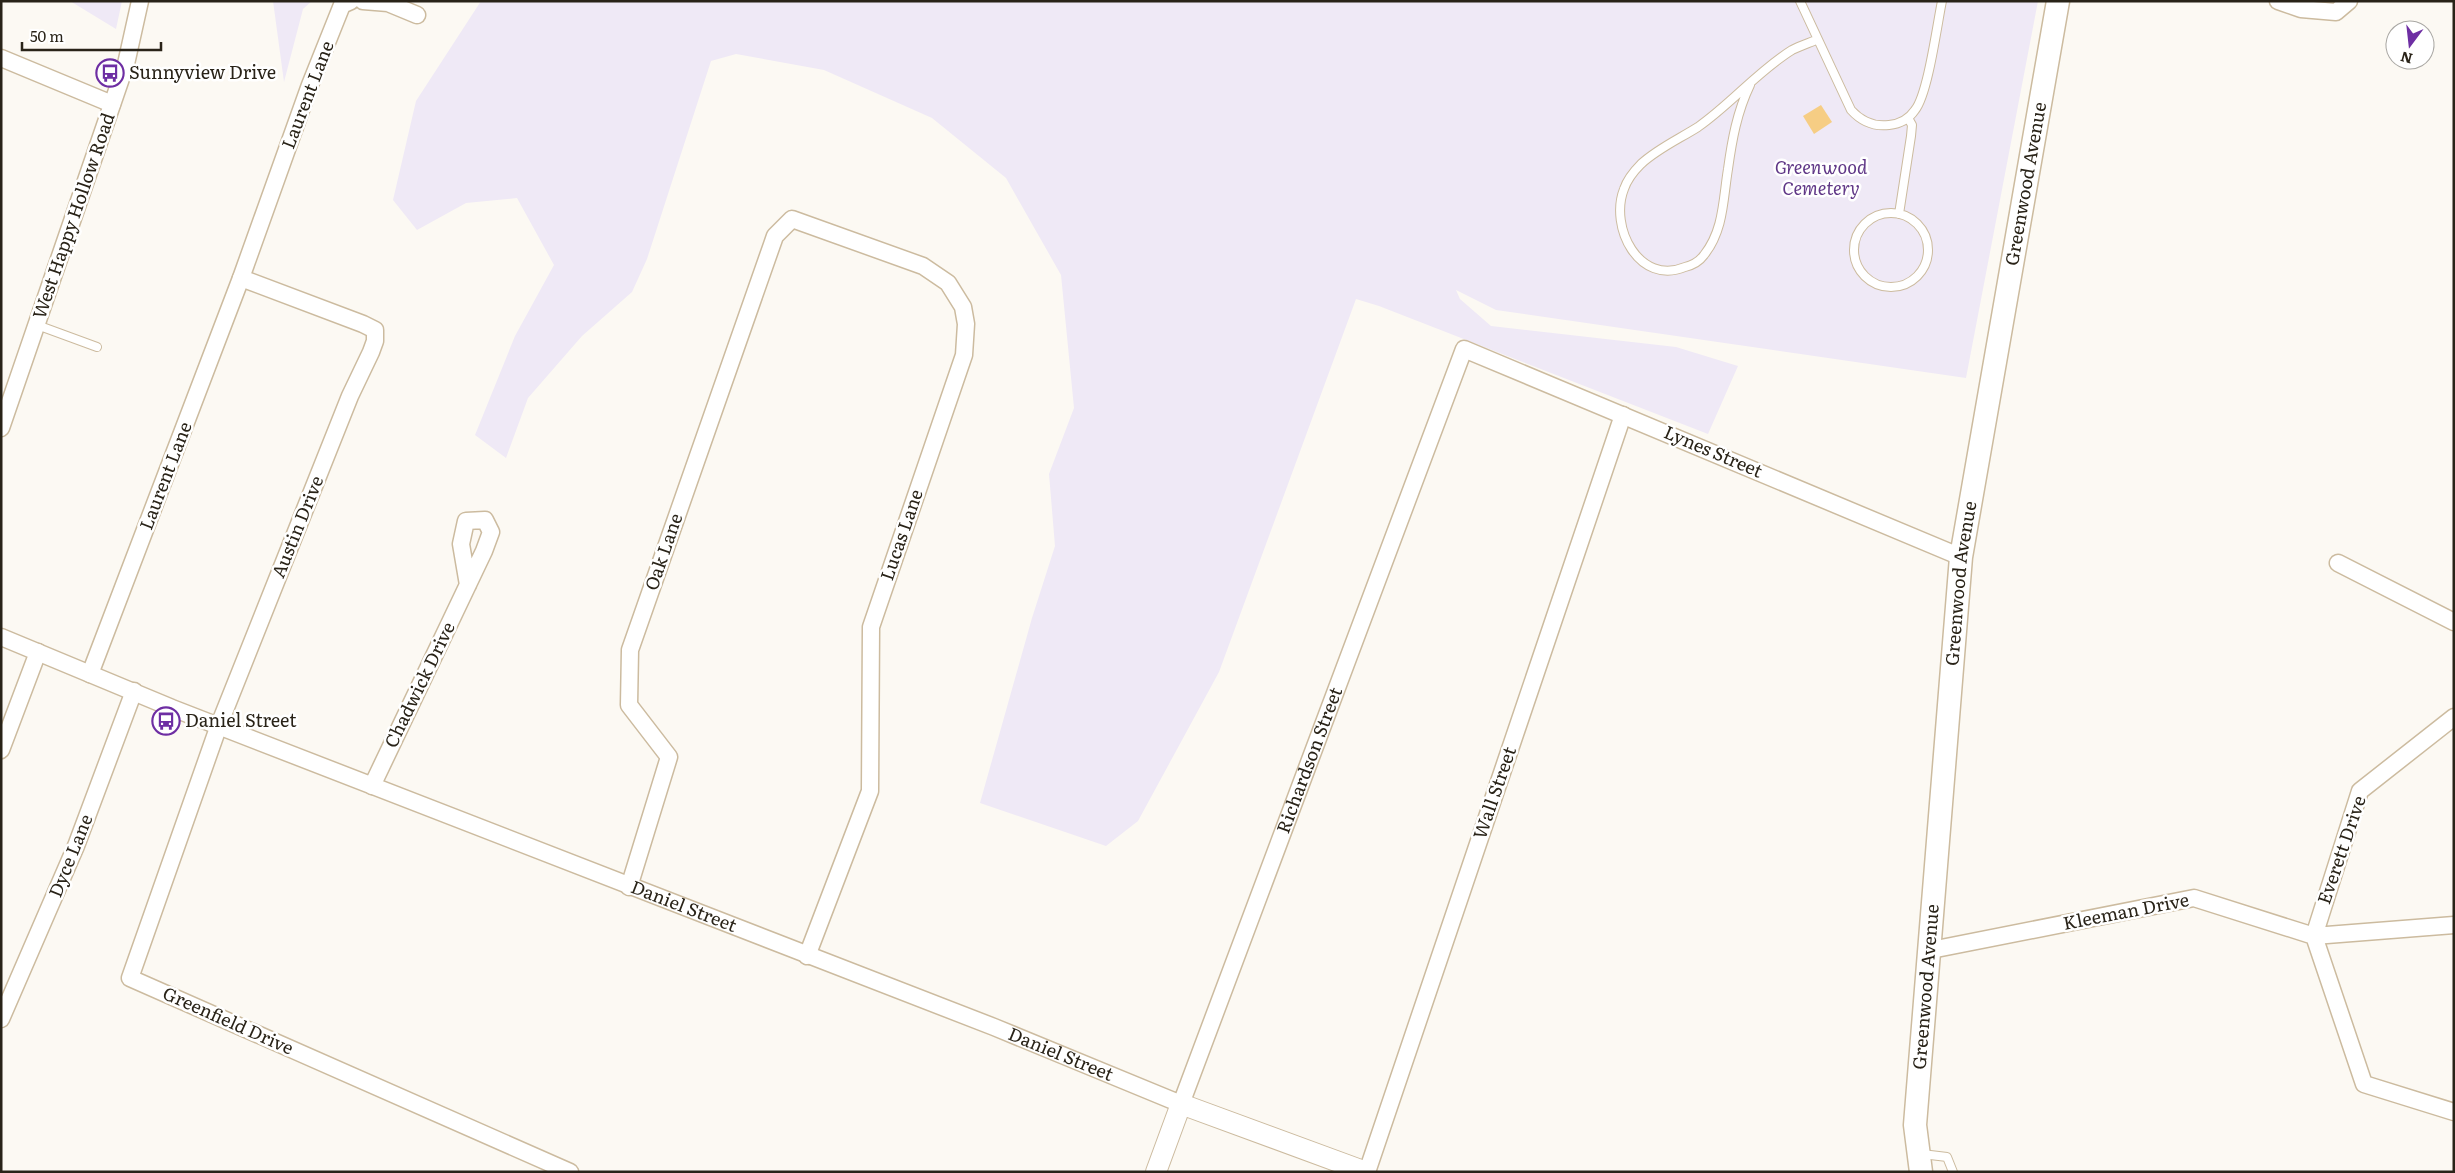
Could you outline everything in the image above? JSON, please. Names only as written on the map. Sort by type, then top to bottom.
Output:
[{"type":"main road","name":"Greenwood Avenue","points":[[1920,1162],[1916,1125],[1961,557],[2058,1]]},
{"type":"street","name":"West Happy Hollow Road","points":[[1,428],[126,64],[140,1]]},
{"type":"street","name":"Laurent Lane","points":[[90,674],[241,278],[310,85],[342,5],[350,1]]},
{"type":"street","points":[[363,1],[388,3],[417,15]]},
{"type":"street","points":[[2278,1],[2301,9],[2336,12],[2349,1]]},
{"type":"street","points":[[1,58],[112,104]]},
{"type":"street","name":"Oak Lane","points":[[629,887],[669,757],[629,705],[630,650],[775,236],[792,218]]},
{"type":"street","name":"Lucas Lane","points":[[792,218],[923,266],[948,283],[964,307],[966,324],[964,355],[871,627],[870,791],[807,956]]},
{"type":"street","name":"Austin Drive","points":[[219,725],[350,396],[376,341],[375,330],[306,301],[241,278]]},
{"type":"street","name":"Lynes Street","points":[[1464,349],[1961,557]]},
{"type":"street","name":"Richardson Street","points":[[1156,1172],[1464,349]]},
{"type":"street","name":"Wall Street","points":[[1366,1172],[1623,414]]},
{"type":"street","points":[[2338,563],[2454,622]]},
{"type":"street","name":"Chadwick Drive","points":[[372,786],[468,585]]},
{"type":"street","name":"Daniel Street","points":[[1,637],[629,887],[984,1023],[1181,1104],[1366,1172]]},
{"type":"street","points":[[1,750],[38,652]]},
{"type":"street","name":"Dyce Lane","points":[[1,1019],[76,846],[134,691]]},
{"type":"street","name":"Everett Drive","points":[[2314,936],[2360,791],[2454,717]]},
{"type":"street","name":"Greenfield Drive","points":[[219,725],[130,978],[570,1172]]},
{"type":"street","name":"Kleeman Drive","points":[[1931,950],[2194,898],[2314,936]]},
{"type":"street","points":[[2451,1110],[2364,1084],[2314,936],[2454,925]]},
{"type":"lane","points":[[1800,1],[1816,40],[1847,102],[1857,116],[1865,121],[1882,126],[1900,122],[1908,118],[1915,111],[1923,94],[1942,1]]},
{"type":"lane","points":[[1750,85],[1737,116],[1727,171],[1725,203],[1713,242],[1704,256],[1695,264],[1669,270],[1650,267],[1630,249],[1620,222],[1620,205],[1624,189],[1631,176],[1649,157],[1698,126],[1792,50],[1816,40]]},
{"type":"lane","points":[[1899,214],[1911,136],[1912,125],[1908,118]]},
{"type":"lane","points":[[1889,213],[1899,214],[1909,218],[1924,234],[1927,255],[1919,274],[1911,281],[1896,286],[1880,285],[1871,281],[1857,265],[1854,256],[1855,240],[1862,226],[1870,220],[1889,213]]},
{"type":"lane","points":[[37,325],[97,347]]},
{"type":"lane","points":[[1920,1162],[1947,1157],[1953,1172]]},
{"type":"green space","points":[[70,1],[122,1],[116,29]]},
{"type":"green space","points":[[273,1],[312,1],[303,9],[284,82]]},
{"type":"green space","name":"Greenwood Cemetery","points":[[481,1],[2038,1],[1966,378],[1496,310],[1456,290],[1460,299],[1491,326],[1676,347],[1738,366],[1708,434],[1379,306],[1356,299],[1219,672],[1138,821],[1106,846],[980,803],[1032,618],[1055,546],[1049,474],[1074,408],[1061,275],[1006,178],[932,118],[824,70],[736,54],[711,61],[647,259],[632,292],[582,336],[528,398],[506,458],[475,435],[515,336],[554,265],[517,198],[466,203],[417,230],[393,200],[416,101]]},
{"type":"building","points":[[1821,105],[1832,122],[1814,134],[1803,116]]},
{"type":"place","name":"Sunnyview Drive","points":[[110,73]]},
{"type":"place","name":"Daniel Street","points":[[166,721]]}]
